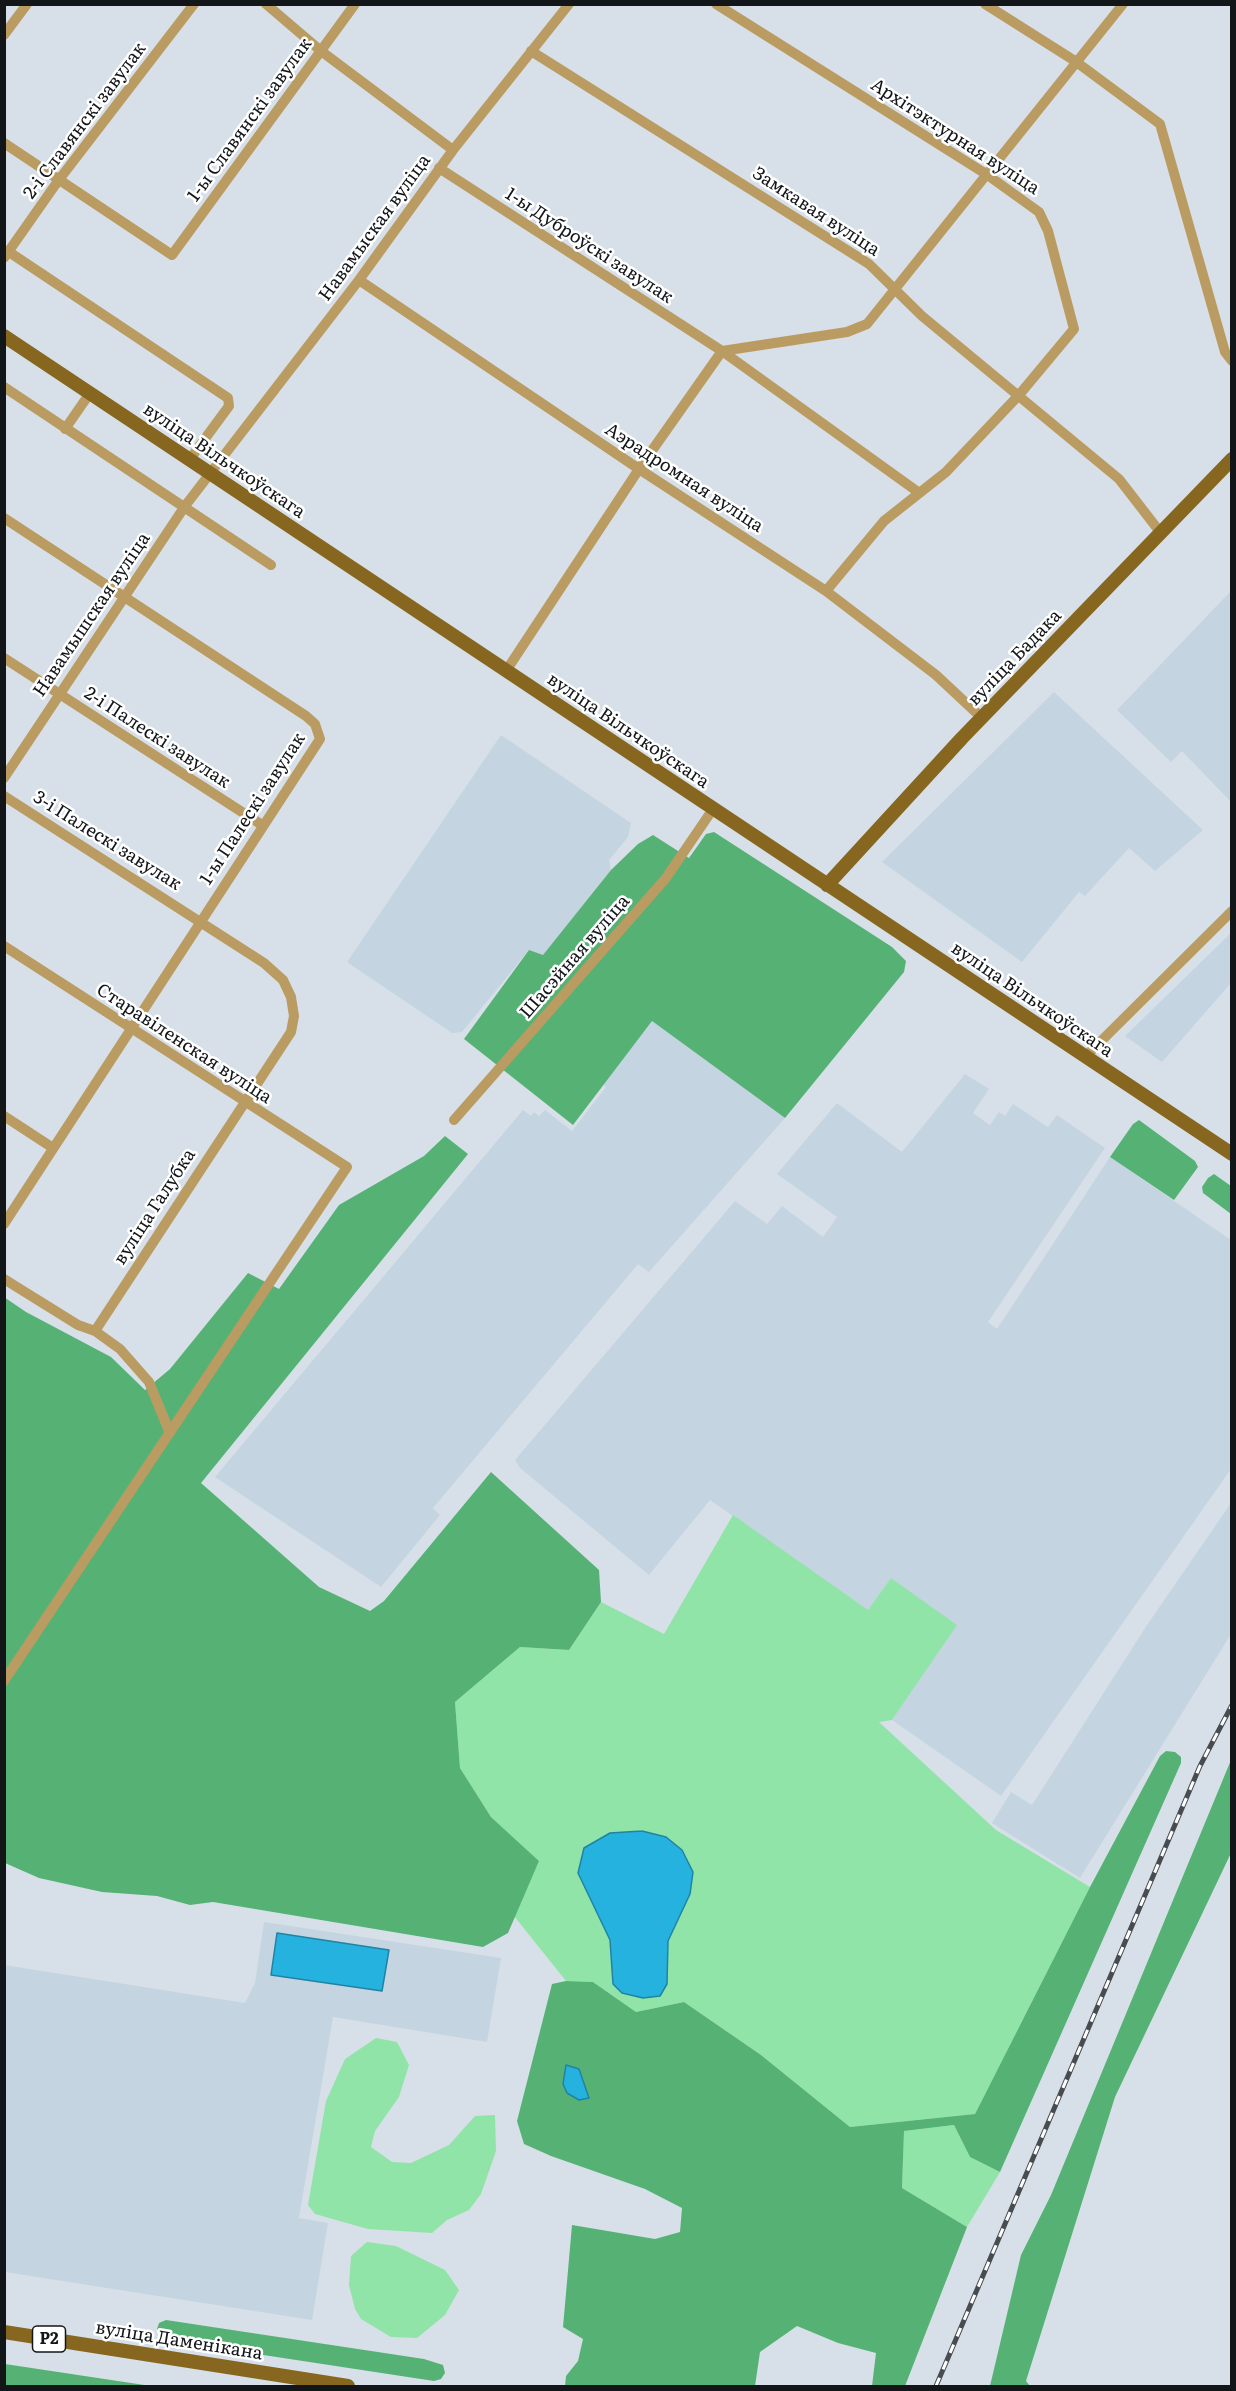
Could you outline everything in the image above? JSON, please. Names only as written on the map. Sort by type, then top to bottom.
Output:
[{"type":"main road","name":"вуліца Вільчкоўскага","points":[[4,336],[1232,1154]]},
{"type":"main road","name":"вуліца Бадака","points":[[827,885],[982,718],[1232,459]]},
{"type":"main road","name":"вуліца Даменікана","points":[[4,2332],[348,2386]]},
{"type":"street","points":[[4,35],[27,4]]},
{"type":"street","name":"2-і Славянскі завулак","points":[[7,255],[58,181],[194,4]]},
{"type":"street","points":[[266,4],[321,51],[453,150]]},
{"type":"street","name":"1-ы Славянскі завулак","points":[[58,181],[172,255],[355,4]]},
{"type":"street","name":"Навамыская вуліца","points":[[210,472],[359,280],[439,168],[569,4]]},
{"type":"street","name":"Архітэктурная вуліца","points":[[716,4],[986,174],[1040,212],[1048,231],[1074,329],[1018,395],[946,472],[884,521],[826,591]]},
{"type":"street","points":[[985,4],[1075,61],[1160,124],[1225,352],[1232,361]]},
{"type":"street","points":[[506,671],[639,469],[722,351],[847,332],[867,324],[1075,61],[1123,4]]},
{"type":"street","name":"Замкавая вуліца","points":[[531,51],[869,264],[922,316],[1119,479],[1160,532]]},
{"type":"street","points":[[4,143],[58,181]]},
{"type":"street","name":"1-ы Дуброўскі завулак","points":[[439,168],[722,351],[918,492]]},
{"type":"street","points":[[7,255],[228,398],[229,406],[190,459]]},
{"type":"street","name":"Аэрадромная вуліца","points":[[359,280],[639,469],[826,591],[936,675],[982,718]]},
{"type":"street","points":[[4,387],[271,565]]},
{"type":"street","points":[[65,429],[90,393]]},
{"type":"street","name":"Навамышская вуліца","points":[[4,778],[210,472]]},
{"type":"street","name":"1-ы Палескі завулак","points":[[4,518],[315,724],[320,739],[4,1224]]},
{"type":"street","name":"2-і Палескі завулак","points":[[4,658],[262,825]]},
{"type":"street","name":"3-і Палескі завулак","points":[[4,796],[201,921],[264,963],[283,980],[291,997],[294,1016],[291,1032],[243,1102]]},
{"type":"street","name":"Шасэйная вуліца","points":[[454,1120],[666,878],[713,809]]},
{"type":"street","points":[[1085,1057],[1232,910]]},
{"type":"street","name":"Старавіленская вуліца","points":[[4,946],[346,1167],[169,1431]]},
{"type":"street","name":"вуліца Галубка","points":[[95,1331],[243,1102]]},
{"type":"street","points":[[4,1116],[53,1148]]},
{"type":"street","points":[[4,1279],[78,1325],[95,1331],[120,1349],[149,1382],[169,1431],[4,1681]]},
{"type":"shaded area","points":[[1231,591],[1231,802],[1182,751],[1171,762],[1117,710]]},
{"type":"shaded area","points":[[1054,692],[1203,830],[1155,871],[1129,848],[1085,896],[1079,892],[1022,962],[882,862]]},
{"type":"shaded area","points":[[501,735],[631,823],[628,837],[609,860],[611,870],[543,956],[529,950],[462,1032],[452,1033],[347,962]]},
{"type":"shaded area","points":[[1231,933],[1231,983],[1162,1062],[1125,1036]]},
{"type":"shaded area","points":[[652,1021],[785,1118],[649,1272],[638,1264],[433,1508],[440,1515],[381,1587],[215,1477],[523,1110],[531,1116],[534,1112],[539,1116],[545,1110],[572,1131],[606,1087],[603,1084]]},
{"type":"shaded area","points":[[965,1074],[989,1089],[973,1113],[990,1125],[999,1112],[1005,1116],[1013,1104],[1048,1127],[1057,1115],[1105,1148],[988,1322],[997,1329],[1110,1157],[1231,1240],[1231,1469],[1001,1796],[892,1720],[956,1625],[891,1578],[868,1611],[710,1500],[649,1575],[520,1468],[515,1460],[735,1201],[767,1224],[782,1206],[823,1237],[837,1217],[777,1174],[837,1103],[902,1152]]},
{"type":"shaded area","points":[[1231,1503],[1231,1634],[1080,1878],[992,1823],[1011,1792],[1032,1805],[1147,1625]]},
{"type":"shaded area","points":[[264,1922],[501,1958],[487,2042],[333,2017],[299,2218],[328,2223],[312,2320],[5,2272],[4,1965],[245,2003],[255,1983]]},
{"type":"green space","points":[[714,832],[892,947],[906,961],[904,972],[785,1118],[652,1021],[573,1125],[464,1039],[529,950],[543,955],[611,870],[638,844],[653,835],[689,858],[706,834]]},
{"type":"green space","points":[[1139,1120],[1195,1161],[1198,1167],[1174,1200],[1110,1157],[1133,1124]]},
{"type":"green space","points":[[445,1136],[468,1154],[201,1483],[319,1587],[370,1611],[384,1601],[491,1472],[599,1570],[601,1602],[569,1650],[520,1647],[455,1702],[460,1768],[491,1817],[539,1861],[508,1933],[483,1947],[213,1902],[190,1905],[157,1896],[102,1892],[39,1878],[5,1863],[4,1297],[26,1312],[111,1357],[145,1390],[170,1369],[248,1273],[279,1289],[339,1205],[424,1156]]},
{"type":"green space","points":[[1214,1174],[1231,1186],[1231,1214],[1203,1193],[1202,1187]]},
{"type":"green space","points":[[733,1515],[868,1610],[891,1578],[957,1625],[892,1720],[879,1722],[996,1830],[1090,1887],[975,2114],[850,2127],[761,2055],[684,2002],[636,2012],[593,1982],[566,1981],[514,1916],[539,1861],[491,1817],[460,1768],[455,1702],[520,1647],[569,1650],[601,1602],[664,1634]],"holes":[[[578,1873],[690,1894],[668,1941],[668,1960],[613,1984],[610,1940]]]},
{"type":"green space","points":[[1166,1751],[1175,1752],[1181,1757],[1181,1763],[1000,2172],[970,2157],[954,2125],[904,2131],[902,2188],[967,2227],[905,2386],[872,2386],[876,2353],[838,2343],[797,2326],[760,2352],[755,2386],[565,2386],[566,2376],[578,2361],[583,2339],[563,2327],[572,2225],[655,2239],[680,2232],[682,2208],[645,2189],[551,2156],[524,2144],[517,2121],[552,1984],[566,1981],[593,1982],[636,2012],[684,2002],[761,2055],[850,2127],[975,2114],[1090,1887],[1160,1756]]},
{"type":"green space","points":[[1231,1760],[1231,1853],[1115,2097],[1026,2381],[1030,2386],[990,2386],[1021,2255],[1051,2195]]},
{"type":"green space","points":[[376,2038],[397,2042],[409,2065],[399,2097],[375,2131],[371,2147],[392,2162],[411,2163],[449,2145],[475,2116],[495,2115],[496,2151],[481,2194],[469,2210],[447,2220],[432,2233],[368,2229],[315,2214],[308,2205],[326,2101],[345,2059]]},
{"type":"green space","points":[[954,2125],[970,2157],[1000,2172],[967,2227],[902,2188],[904,2131]]},
{"type":"green space","points":[[367,2242],[396,2246],[445,2270],[459,2290],[445,2315],[417,2338],[391,2337],[361,2319],[355,2309],[349,2285],[351,2256]]},
{"type":"green space","points":[[166,2320],[424,2359],[443,2365],[445,2373],[441,2379],[434,2381],[165,2340],[157,2329],[159,2323]]},
{"type":"green space","points":[[5,2364],[151,2386],[5,2386]]},
{"type":"water","points":[[642,1831],[666,1837],[682,1850],[693,1872],[690,1894],[668,1941],[667,1984],[660,1996],[643,1998],[622,1993],[613,1984],[610,1940],[578,1873],[584,1848],[610,1833]]},
{"type":"water","points":[[277,1933],[389,1950],[382,1991],[271,1975]]},
{"type":"water","points":[[566,2065],[579,2069],[589,2098],[579,2100],[567,2093],[563,2084]]},
{"type":"railway","points":[[936,2386],[1200,1766],[1232,1705]]}]
